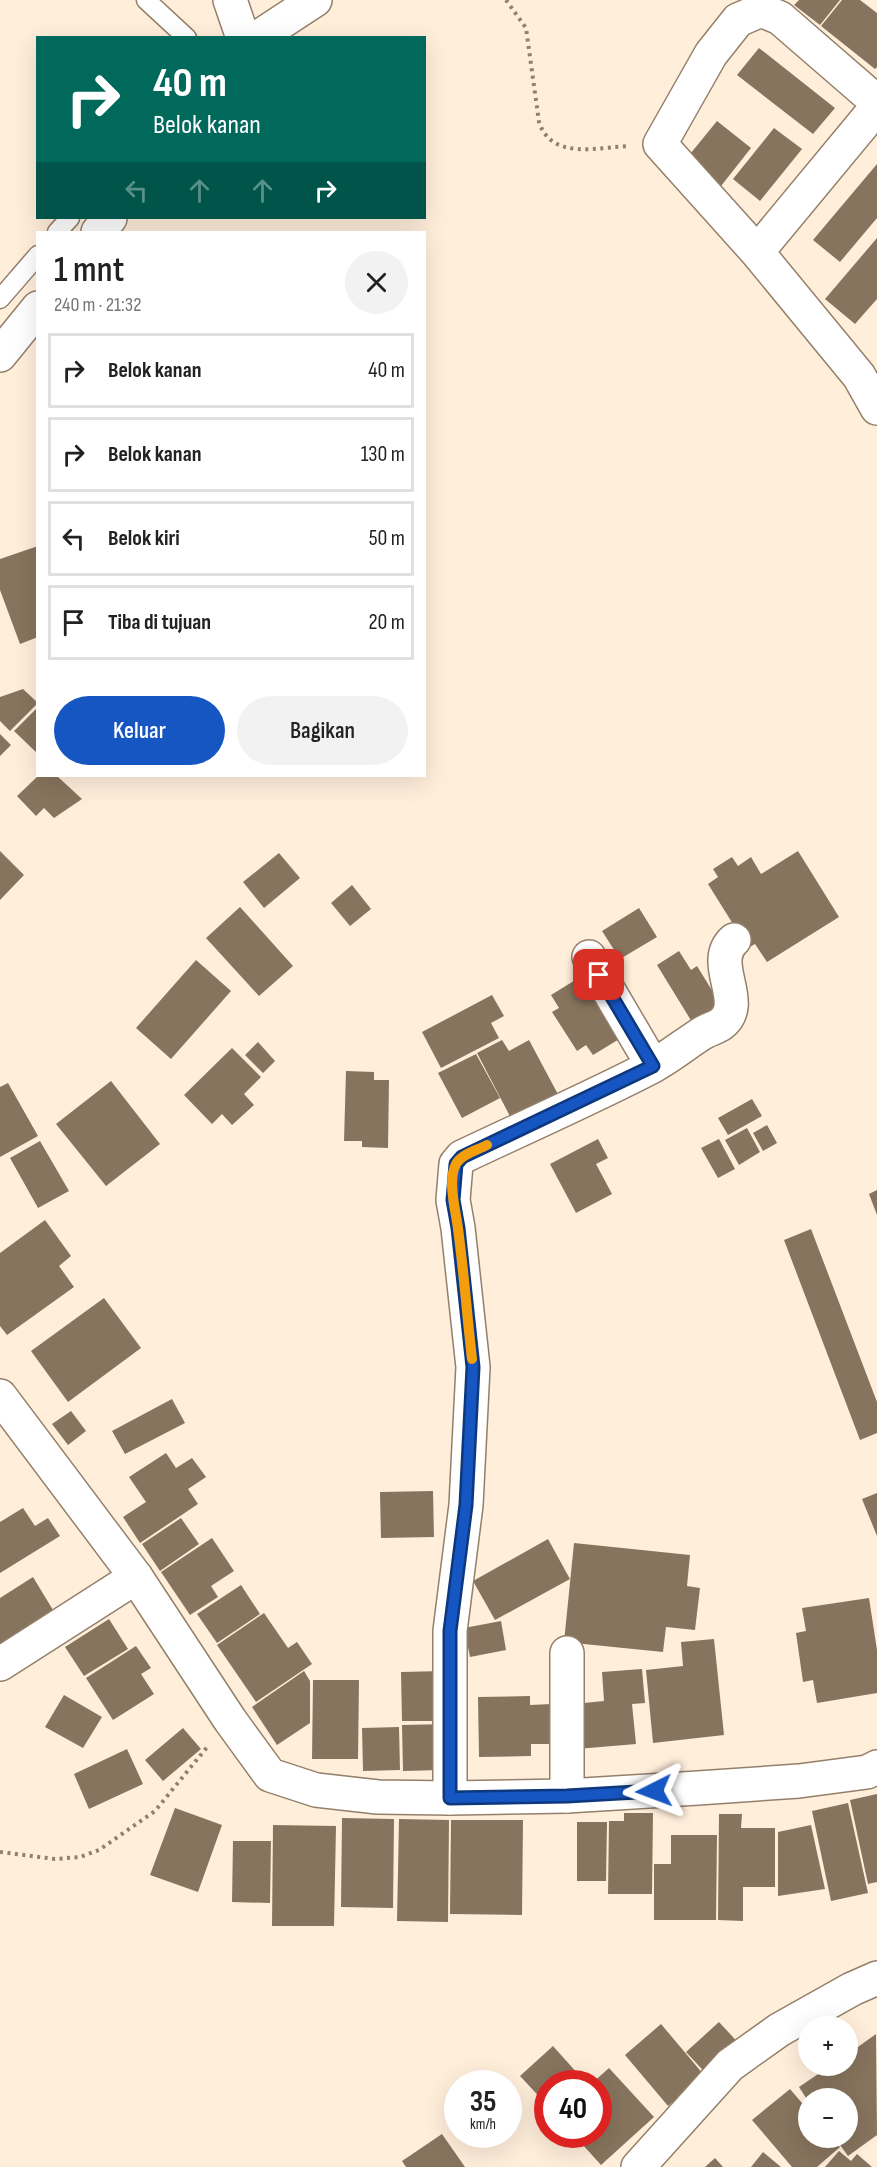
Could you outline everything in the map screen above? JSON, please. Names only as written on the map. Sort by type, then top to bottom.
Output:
[{"type":"street","points":[[230,0],[242,36]]},
{"type":"street","points":[[260,36],[315,0]]},
{"type":"street","points":[[877,102],[780,18],[761,10],[738,20],[711,54],[660,144],[757,252],[868,365],[877,408]]},
{"type":"street","points":[[757,252],[877,107]]},
{"type":"street","points":[[99,231],[109,219]]},
{"type":"street","points":[[0,355],[36,310]]},
{"type":"street","points":[[450,1798],[450,1631],[466,1505],[473,1367],[453,1200],[456,1164],[462,1157],[653,1066],[706,1031],[722,1024],[729,1014],[732,1001],[724,964],[724,953],[734,940]]},
{"type":"street","points":[[589,957],[653,1066]]},
{"type":"street","points":[[0,1396],[136,1577],[230,1720],[270,1775],[316,1790],[378,1797],[450,1798],[567,1796],[800,1781],[867,1772],[877,1767]]},
{"type":"street","points":[[0,1664],[136,1577]]},
{"type":"street","points":[[567,1653],[567,1796]]},
{"type":"street","points":[[638,2167],[730,2065],[779,2030],[852,1989],[877,1978]]},
{"type":"lane","points":[[146,0],[185,36]]},
{"type":"lane","points":[[58,231],[69,219]]},
{"type":"lane","points":[[0,299],[36,257]]},
{"type":"path","points":[[506,0],[526,28],[539,122],[551,142],[566,149],[660,144]]},
{"type":"path","points":[[0,1852],[55,1859],[80,1857],[99,1850],[155,1811],[230,1720]]},
{"type":"building","points":[[799,0],[840,0],[820,25],[794,5]]},
{"type":"building","points":[[842,0],[860,0],[877,13],[877,67],[875,69],[821,26]]},
{"type":"building","points":[[759,48],[835,108],[813,134],[737,75]]},
{"type":"building","points":[[717,121],[751,148],[721,186],[686,159]]},
{"type":"building","points":[[774,128],[802,149],[760,201],[733,179]]},
{"type":"building","points":[[877,164],[877,218],[840,262],[813,240]]},
{"type":"building","points":[[877,238],[877,299],[855,324],[825,299]]},
{"type":"building","points":[[36,547],[36,638],[20,644],[0,590],[0,559]]},
{"type":"building","points":[[23,689],[36,701],[36,705],[10,731],[0,721],[0,697]]},
{"type":"building","points":[[36,709],[36,752],[14,731]]},
{"type":"building","points":[[0,734],[11,745],[0,756]]},
{"type":"building","points":[[37,777],[58,777],[82,799],[54,818],[44,808],[36,816],[17,796]]},
{"type":"building","points":[[0,851],[24,875],[0,900]]},
{"type":"building","points":[[798,851],[839,917],[767,962],[755,944],[748,948],[708,884],[718,877],[713,869],[732,857],[738,866],[751,857],[761,874]]},
{"type":"building","points":[[279,853],[300,878],[264,908],[243,882]]},
{"type":"building","points":[[352,885],[371,909],[350,926],[331,903]]},
{"type":"building","points":[[240,907],[293,966],[259,996],[206,938]]},
{"type":"building","points":[[639,908],[657,937],[620,959],[602,931]]},
{"type":"building","points":[[679,951],[691,970],[697,966],[721,1005],[692,1022],[657,965]]},
{"type":"building","points":[[196,960],[231,991],[171,1059],[136,1028]]},
{"type":"building","points":[[577,979],[585,992],[595,986],[631,1032],[593,1055],[586,1045],[577,1051],[552,1012],[559,1008],[551,995]]},
{"type":"building","points":[[492,995],[504,1016],[491,1023],[499,1038],[441,1068],[422,1032]]},
{"type":"building","points":[[502,1040],[509,1051],[529,1040],[561,1100],[514,1124],[477,1053]]},
{"type":"building","points":[[258,1042],[275,1061],[263,1073],[245,1055]]},
{"type":"building","points":[[232,1048],[261,1077],[244,1094],[254,1105],[232,1125],[222,1114],[212,1124],[184,1095]]},
{"type":"building","points":[[476,1054],[500,1098],[462,1118],[438,1073]]},
{"type":"building","points":[[346,1071],[374,1072],[374,1080],[389,1080],[388,1148],[362,1147],[362,1141],[344,1141]]},
{"type":"building","points":[[111,1081],[160,1144],[106,1186],[56,1124]]},
{"type":"building","points":[[8,1083],[38,1136],[0,1157],[0,1087]]},
{"type":"building","points":[[752,1099],[762,1116],[728,1135],[718,1118]]},
{"type":"building","points":[[767,1125],[777,1143],[763,1151],[753,1133]]},
{"type":"building","points":[[747,1128],[760,1152],[739,1165],[725,1140]]},
{"type":"building","points":[[598,1139],[608,1158],[596,1164],[612,1194],[576,1213],[550,1164]]},
{"type":"building","points":[[719,1139],[735,1169],[718,1178],[701,1148]]},
{"type":"building","points":[[40,1141],[69,1191],[38,1208],[10,1158]]},
{"type":"building","points":[[877,1190],[877,1215],[869,1194]]},
{"type":"building","points":[[45,1220],[71,1256],[59,1266],[74,1287],[7,1335],[0,1326],[0,1253]]},
{"type":"building","points":[[811,1229],[877,1402],[877,1433],[860,1440],[784,1240]]},
{"type":"building","points":[[104,1298],[141,1348],[68,1402],[31,1351]]},
{"type":"building","points":[[172,1399],[185,1423],[125,1454],[112,1431]]},
{"type":"building","points":[[71,1411],[86,1431],[68,1445],[52,1424]]},
{"type":"building","points":[[166,1453],[176,1468],[192,1458],[206,1477],[188,1489],[198,1504],[140,1543],[123,1517],[146,1502],[129,1477]]},
{"type":"building","points":[[433,1491],[434,1537],[381,1538],[380,1492]]},
{"type":"building","points":[[877,1493],[877,1536],[862,1499]]},
{"type":"building","points":[[23,1508],[35,1526],[48,1518],[60,1536],[0,1573],[0,1522]]},
{"type":"building","points":[[181,1518],[199,1544],[160,1571],[142,1544]]},
{"type":"building","points":[[212,1538],[234,1571],[211,1586],[218,1597],[190,1615],[161,1572]]},
{"type":"building","points":[[548,1539],[570,1579],[495,1620],[473,1581]]},
{"type":"building","points":[[574,1543],[690,1555],[687,1586],[700,1588],[695,1630],[666,1627],[663,1652],[564,1642]]},
{"type":"building","points":[[33,1577],[56,1615],[0,1660],[0,1598]]},
{"type":"building","points":[[241,1585],[260,1614],[217,1643],[197,1614]]},
{"type":"building","points":[[869,1598],[877,1650],[877,1693],[817,1703],[813,1680],[803,1682],[796,1633],[806,1631],[802,1608]]},
{"type":"building","points":[[264,1613],[288,1648],[297,1642],[312,1664],[256,1702],[217,1645]]},
{"type":"building","points":[[109,1619],[128,1649],[84,1676],[65,1647]]},
{"type":"building","points":[[501,1621],[506,1650],[470,1657],[464,1628]]},
{"type":"building","points":[[714,1639],[724,1735],[653,1743],[646,1670],[683,1666],[681,1642]]},
{"type":"building","points":[[136,1646],[151,1668],[141,1674],[154,1694],[113,1720],[86,1678]]},
{"type":"building","points":[[642,1669],[645,1703],[632,1704],[636,1744],[577,1749],[573,1704],[604,1701],[602,1672]]},
{"type":"building","points":[[304,1671],[310,1681],[310,1723],[277,1745],[252,1707]]},
{"type":"building","points":[[443,1671],[444,1721],[402,1721],[401,1672]]},
{"type":"building","points":[[313,1680],[359,1680],[358,1759],[312,1759]]},
{"type":"building","points":[[64,1695],[102,1717],[83,1748],[45,1727]]},
{"type":"building","points":[[530,1696],[530,1705],[552,1704],[552,1744],[531,1744],[531,1756],[479,1757],[478,1697]]},
{"type":"building","points":[[447,1724],[441,1770],[403,1771],[402,1725]]},
{"type":"building","points":[[399,1727],[400,1770],[363,1771],[362,1728]]},
{"type":"building","points":[[183,1728],[201,1749],[163,1781],[145,1760]]},
{"type":"building","points":[[127,1749],[143,1784],[89,1809],[74,1774]]},
{"type":"building","points":[[877,1794],[877,1882],[868,1884],[850,1800]]},
{"type":"building","points":[[848,1803],[868,1893],[831,1901],[812,1811]]},
{"type":"building","points":[[175,1808],[222,1825],[198,1892],[150,1875]]},
{"type":"building","points":[[624,1813],[653,1813],[652,1894],[608,1894],[609,1821],[624,1821]]},
{"type":"building","points":[[719,1814],[742,1814],[741,1828],[775,1828],[775,1887],[743,1887],[743,1921],[718,1920]]},
{"type":"building","points":[[342,1818],[394,1819],[393,1908],[341,1907]]},
{"type":"building","points":[[399,1819],[449,1820],[448,1922],[397,1921]]},
{"type":"building","points":[[451,1820],[523,1820],[522,1915],[450,1914]]},
{"type":"building","points":[[577,1822],[607,1822],[606,1881],[577,1881]]},
{"type":"building","points":[[273,1825],[336,1826],[334,1926],[272,1926]]},
{"type":"building","points":[[811,1825],[825,1889],[778,1896],[778,1832]]},
{"type":"building","points":[[671,1835],[717,1835],[716,1920],[654,1920],[654,1864],[671,1864]]},
{"type":"building","points":[[233,1841],[271,1841],[270,1903],[232,1902]]},
{"type":"building","points":[[719,2022],[744,2049],[711,2079],[686,2052]]},
{"type":"building","points":[[661,2024],[704,2075],[668,2106],[625,2055]]},
{"type":"building","points":[[876,2034],[877,2135],[848,2156],[842,2148],[858,2148],[858,2088],[799,2087],[815,2076],[858,2076],[858,2047]]},
{"type":"building","points":[[553,2046],[574,2070],[534,2070],[534,2091],[522,2078],[522,2074]]},
{"type":"building","points":[[612,2071],[654,2117],[601,2165],[586,2148],[612,2148]]},
{"type":"building","points":[[790,2089],[798,2098],[798,2148],[839,2148],[817,2167],[792,2167],[752,2120]]},
{"type":"building","points":[[442,2134],[444,2148],[452,2148],[465,2167],[406,2167],[402,2161]]},
{"type":"building","points":[[839,2151],[851,2161],[857,2154],[872,2167],[825,2167]]},
{"type":"building","points":[[763,2152],[781,2167],[751,2167]]},
{"type":"building","points":[[715,2158],[723,2167],[705,2167]]},
{"type":"slow traffic","points":[[472,1359],[453,1200],[453,1179],[456,1164],[462,1157],[487,1145]]},
{"type":"route","points":[[599,975],[653,1066],[462,1157],[456,1164],[453,1179],[453,1200],[473,1367],[466,1505],[450,1631],[450,1798],[567,1796],[654,1791]]}]
